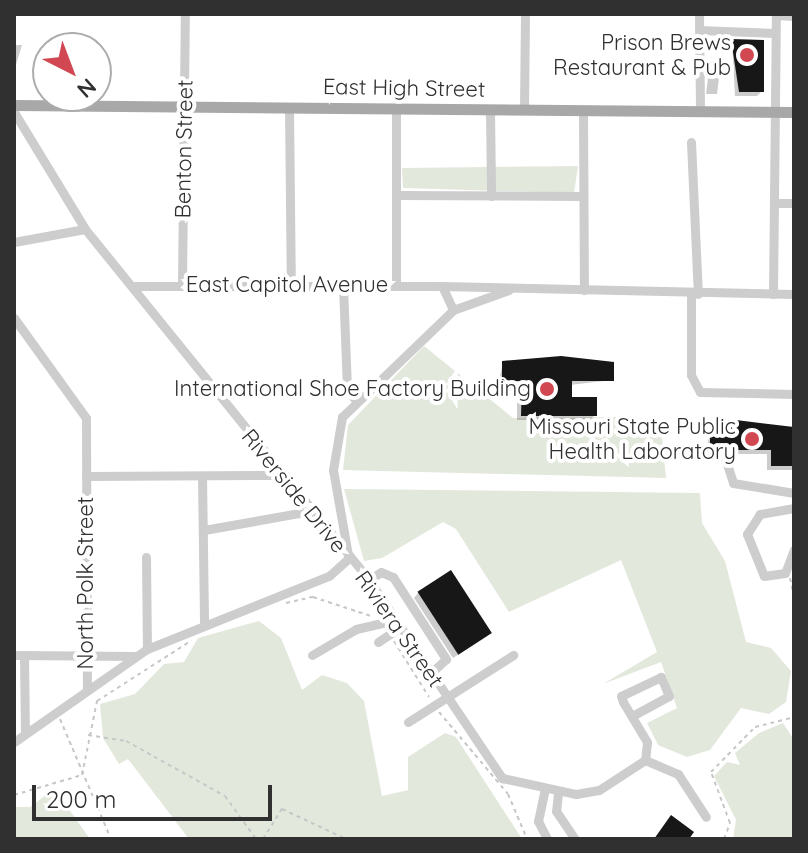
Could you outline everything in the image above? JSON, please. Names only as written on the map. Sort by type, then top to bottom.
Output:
[{"type":"main road","name":"East High Street","points":[[14,105],[185,104],[794,112]]},
{"type":"street","name":"Benton Street","points":[[182,285],[185,14]]},
{"type":"street","points":[[524,109],[525,14]]},
{"type":"street","points":[[699,14],[700,111]]},
{"type":"street","points":[[773,294],[776,15],[794,16]]},
{"type":"street","points":[[699,30],[775,33]]},
{"type":"street","points":[[289,107],[291,285]]},
{"type":"street","points":[[396,109],[396,286]]},
{"type":"street","points":[[490,109],[491,196]]},
{"type":"street","points":[[583,110],[584,290]]},
{"type":"street","name":"Riverside Drive","points":[[14,112],[85,229],[349,558],[329,576],[204,622],[147,649],[14,742]]},
{"type":"street","points":[[691,142],[695,294],[691,375],[700,392],[794,394]]},
{"type":"street","points":[[396,195],[583,196]]},
{"type":"street","points":[[774,203],[794,203]]},
{"type":"street","points":[[14,242],[85,229]]},
{"type":"street","points":[[343,285],[347,387],[354,398]]},
{"type":"street","name":"East Capitol Avenue","points":[[132,286],[442,286],[509,290],[794,294]]},
{"type":"street","points":[[442,286],[453,310]]},
{"type":"street","name":"East Capitol Avenue","points":[[453,310],[509,290]]},
{"type":"street","name":"Riviera Street","points":[[453,310],[354,398],[333,444],[349,558],[369,580],[496,772],[517,786],[544,793],[599,790],[645,760]]},
{"type":"street","name":"North Polk Street","points":[[14,318],[83,407],[86,476],[84,656],[87,690]]},
{"type":"street","points":[[725,458],[733,483],[794,493]]},
{"type":"street","points":[[86,476],[283,475]]},
{"type":"street","points":[[202,476],[204,622]]},
{"type":"street","points":[[794,508],[760,514],[747,534],[764,576],[785,573],[794,550]]},
{"type":"street","points":[[204,530],[311,511]]},
{"type":"street","points":[[146,557],[147,649]]},
{"type":"street","points":[[369,580],[381,572],[393,577],[446,659],[431,673]]},
{"type":"street","points":[[378,642],[397,624]]},
{"type":"street","points":[[312,655],[356,629],[387,631]]},
{"type":"street","points":[[25,734],[19,655],[136,656]]},
{"type":"street","points":[[408,722],[513,655]]},
{"type":"street","points":[[632,716],[669,696],[661,677],[621,696],[632,716],[647,742],[645,760],[678,774],[706,817]]},
{"type":"street","points":[[544,793],[538,821],[547,839]]},
{"type":"street","points":[[558,793],[556,811],[575,839]]},
{"type":"street","points":[[542,811],[556,811]]},
{"type":"path","points":[[281,604],[317,598],[387,631],[434,706],[508,794],[527,839]]},
{"type":"path","points":[[81,775],[97,701],[197,637]]},
{"type":"path","points":[[794,691],[791,718],[794,724]]},
{"type":"path","points":[[58,710],[81,775],[111,839]]},
{"type":"path","points":[[724,839],[731,828],[716,799],[709,776],[734,745],[755,727],[791,718]]},
{"type":"path","points":[[88,735],[126,741],[225,796],[256,839]]},
{"type":"path","points":[[14,795],[81,775]]},
{"type":"path","points":[[508,794],[517,786]]},
{"type":"path","points":[[706,817],[722,807]]},
{"type":"path","points":[[263,839],[282,809],[346,839]]},
{"type":"shaded area","points":[[578,166],[574,193],[403,188],[402,168]]},
{"type":"shaded area","points":[[424,346],[513,418],[628,417],[661,426],[666,478],[343,470],[348,425]]},
{"type":"shaded area","points":[[344,489],[700,493],[702,523],[725,561],[746,642],[771,648],[791,671],[786,702],[769,714],[741,708],[710,750],[687,757],[658,745],[647,723],[677,708],[661,662],[603,684],[657,652],[621,560],[509,612],[456,529],[443,522],[382,558],[364,561]]},
{"type":"shaded area","points":[[259,621],[281,638],[302,690],[322,675],[347,683],[364,701],[382,796],[408,790],[408,757],[445,733],[456,737],[522,839],[189,839],[128,759],[119,764],[103,738],[100,704],[135,694],[164,664],[184,662],[198,638]]},
{"type":"shaded area","points":[[783,723],[794,740],[794,839],[733,839],[736,820],[714,776],[727,762],[740,765],[735,753],[759,733]]},
{"type":"shaded area","points":[[47,794],[66,805],[90,839],[14,839],[14,807],[30,807]]},
{"type":"building","name":"Prison Brews Restaurant & Pub","points":[[731,39],[764,40],[764,92],[739,92]]},
{"type":"building","name":"International Shoe Factory Building","points":[[561,356],[614,362],[614,381],[572,381],[572,397],[597,397],[597,416],[521,416],[522,381],[502,381],[502,361]]},
{"type":"building","name":"Missouri State Public Health Laboratory","points":[[736,420],[794,427],[794,466],[771,466],[771,450],[710,450],[710,428],[730,428]]},
{"type":"building","points":[[451,570],[492,633],[458,655],[417,592]]},
{"type":"building","points":[[671,815],[694,832],[689,839],[654,839]]},
{"type":"place","name":"Prison Brews Restaurant & Pub","points":[[747,55]]},
{"type":"place","name":"International Shoe Factory Building","points":[[547,389]]},
{"type":"place","name":"Missouri State Public Health Laboratory","points":[[752,439]]}]
